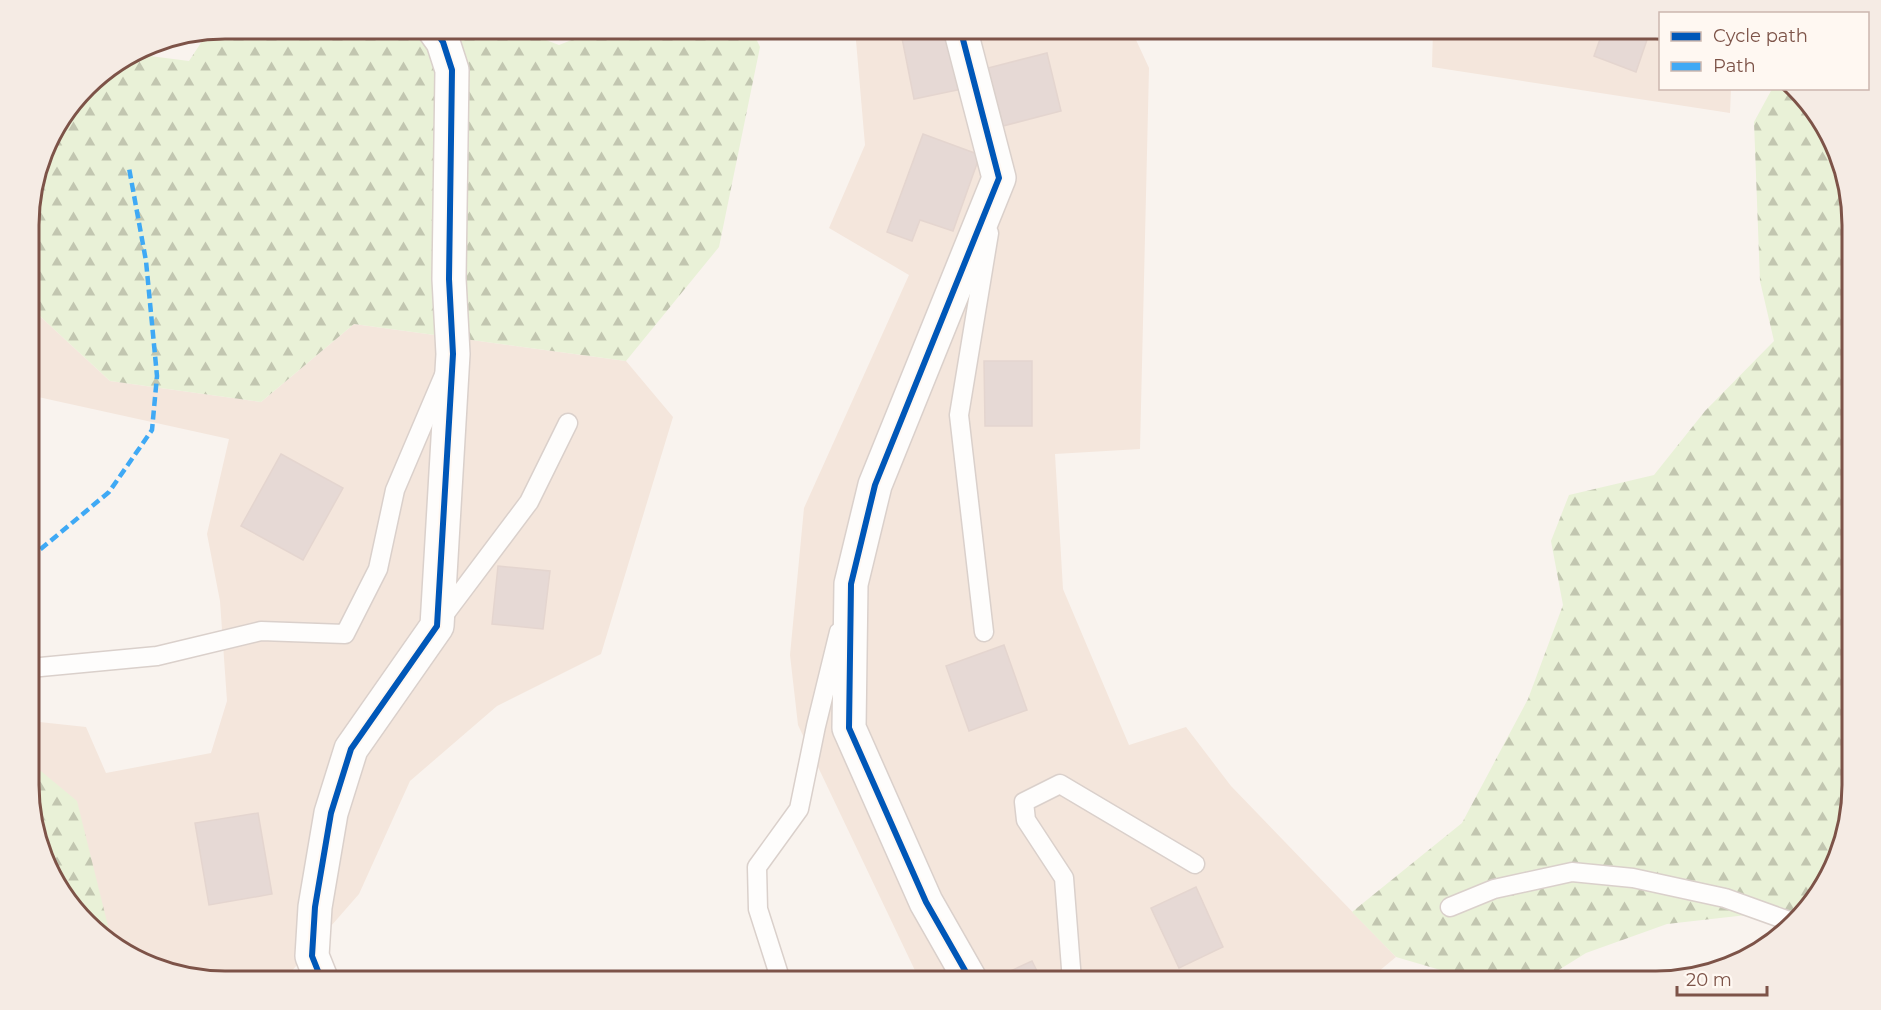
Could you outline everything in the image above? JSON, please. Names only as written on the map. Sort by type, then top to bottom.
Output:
[{"type":"street","points":[[318,971],[312,956],[315,906],[331,813],[351,749],[437,626],[453,354],[449,279],[452,70],[441,39]]},
{"type":"street","points":[[963,39],[999,178],[875,485],[851,584],[849,728],[926,902],[965,971]]},
{"type":"lane","points":[[984,632],[959,415],[999,178]]},
{"type":"lane","points":[[39,667],[157,656],[261,631],[345,634],[378,570],[395,490],[453,354]]},
{"type":"lane","points":[[437,626],[529,502],[568,423]]},
{"type":"lane","points":[[778,971],[758,909],[757,867],[799,809],[816,726],[851,584]]},
{"type":"lane","points":[[1071,971],[1064,878],[1026,820],[1024,802],[1060,784],[1195,864]]},
{"type":"lane","points":[[1450,907],[1494,889],[1572,872],[1633,878],[1725,898],[1785,919]]},
{"type":"shaded area","points":[[856,39],[1136,39],[1149,68],[1140,449],[1055,454],[1063,589],[1129,745],[1186,727],[1231,786],[1396,957],[1379,971],[915,971],[798,725],[790,655],[804,508],[909,275],[829,228],[865,145]]},
{"type":"shaded area","points":[[1433,39],[1659,39],[1659,90],[1731,90],[1730,113],[1432,67]]},
{"type":"shaded area","points":[[39,315],[110,381],[261,402],[354,324],[626,361],[673,417],[601,654],[497,706],[410,781],[359,894],[292,971],[213,971],[165,961],[132,946],[94,916],[64,878],[45,833],[41,809],[39,722],[86,727],[106,773],[211,753],[227,701],[220,601],[207,534],[229,439],[39,397]]},
{"type":"green space","points":[[225,39],[543,39],[559,45],[574,39],[756,39],[760,47],[719,247],[626,361],[354,324],[261,402],[110,381],[39,315],[39,213],[45,177],[64,132],[85,102],[102,85],[132,64],[148,56],[189,61],[202,41]]},
{"type":"green space","points":[[1771,90],[1784,90],[1796,102],[1817,132],[1836,177],[1840,201],[1842,225],[1842,785],[1836,833],[1828,856],[1811,888],[1792,912],[1667,924],[1586,953],[1557,971],[1444,971],[1396,957],[1352,912],[1462,823],[1528,699],[1563,605],[1551,541],[1569,495],[1654,475],[1705,411],[1774,341],[1760,281],[1754,122]]},
{"type":"green space","points":[[39,769],[77,801],[109,929],[78,898],[64,878],[53,856],[45,833],[41,809]]},
{"type":"building","points":[[902,39],[957,39],[967,88],[914,99]]},
{"type":"building","points":[[1600,39],[1647,39],[1636,72],[1594,56]]},
{"type":"building","points":[[1047,53],[1061,111],[1003,126],[988,68]]},
{"type":"building","points":[[923,134],[980,155],[953,231],[920,220],[912,241],[887,232]]},
{"type":"building","points":[[984,361],[1032,361],[1032,426],[985,426]]},
{"type":"building","points":[[281,454],[343,488],[303,560],[241,526]]},
{"type":"building","points":[[498,566],[550,571],[543,629],[492,624]]},
{"type":"building","points":[[1004,645],[1027,710],[969,731],[946,666]]},
{"type":"building","points":[[258,813],[272,894],[209,905],[195,823]]},
{"type":"building","points":[[1196,887],[1223,947],[1179,968],[1151,908]]},
{"type":"building","points":[[1032,961],[1037,971],[1010,971]]},
{"type":"marked path","points":[[39,550],[109,492],[152,430],[157,376],[146,261],[129,168]]},
{"type":"cycle path","points":[[318,971],[312,956],[315,907],[331,813],[351,749],[437,626],[453,354],[449,279],[452,70],[441,39]]},
{"type":"cycle path","points":[[963,39],[999,178],[875,485],[851,584],[849,728],[926,902],[965,971]]}]
